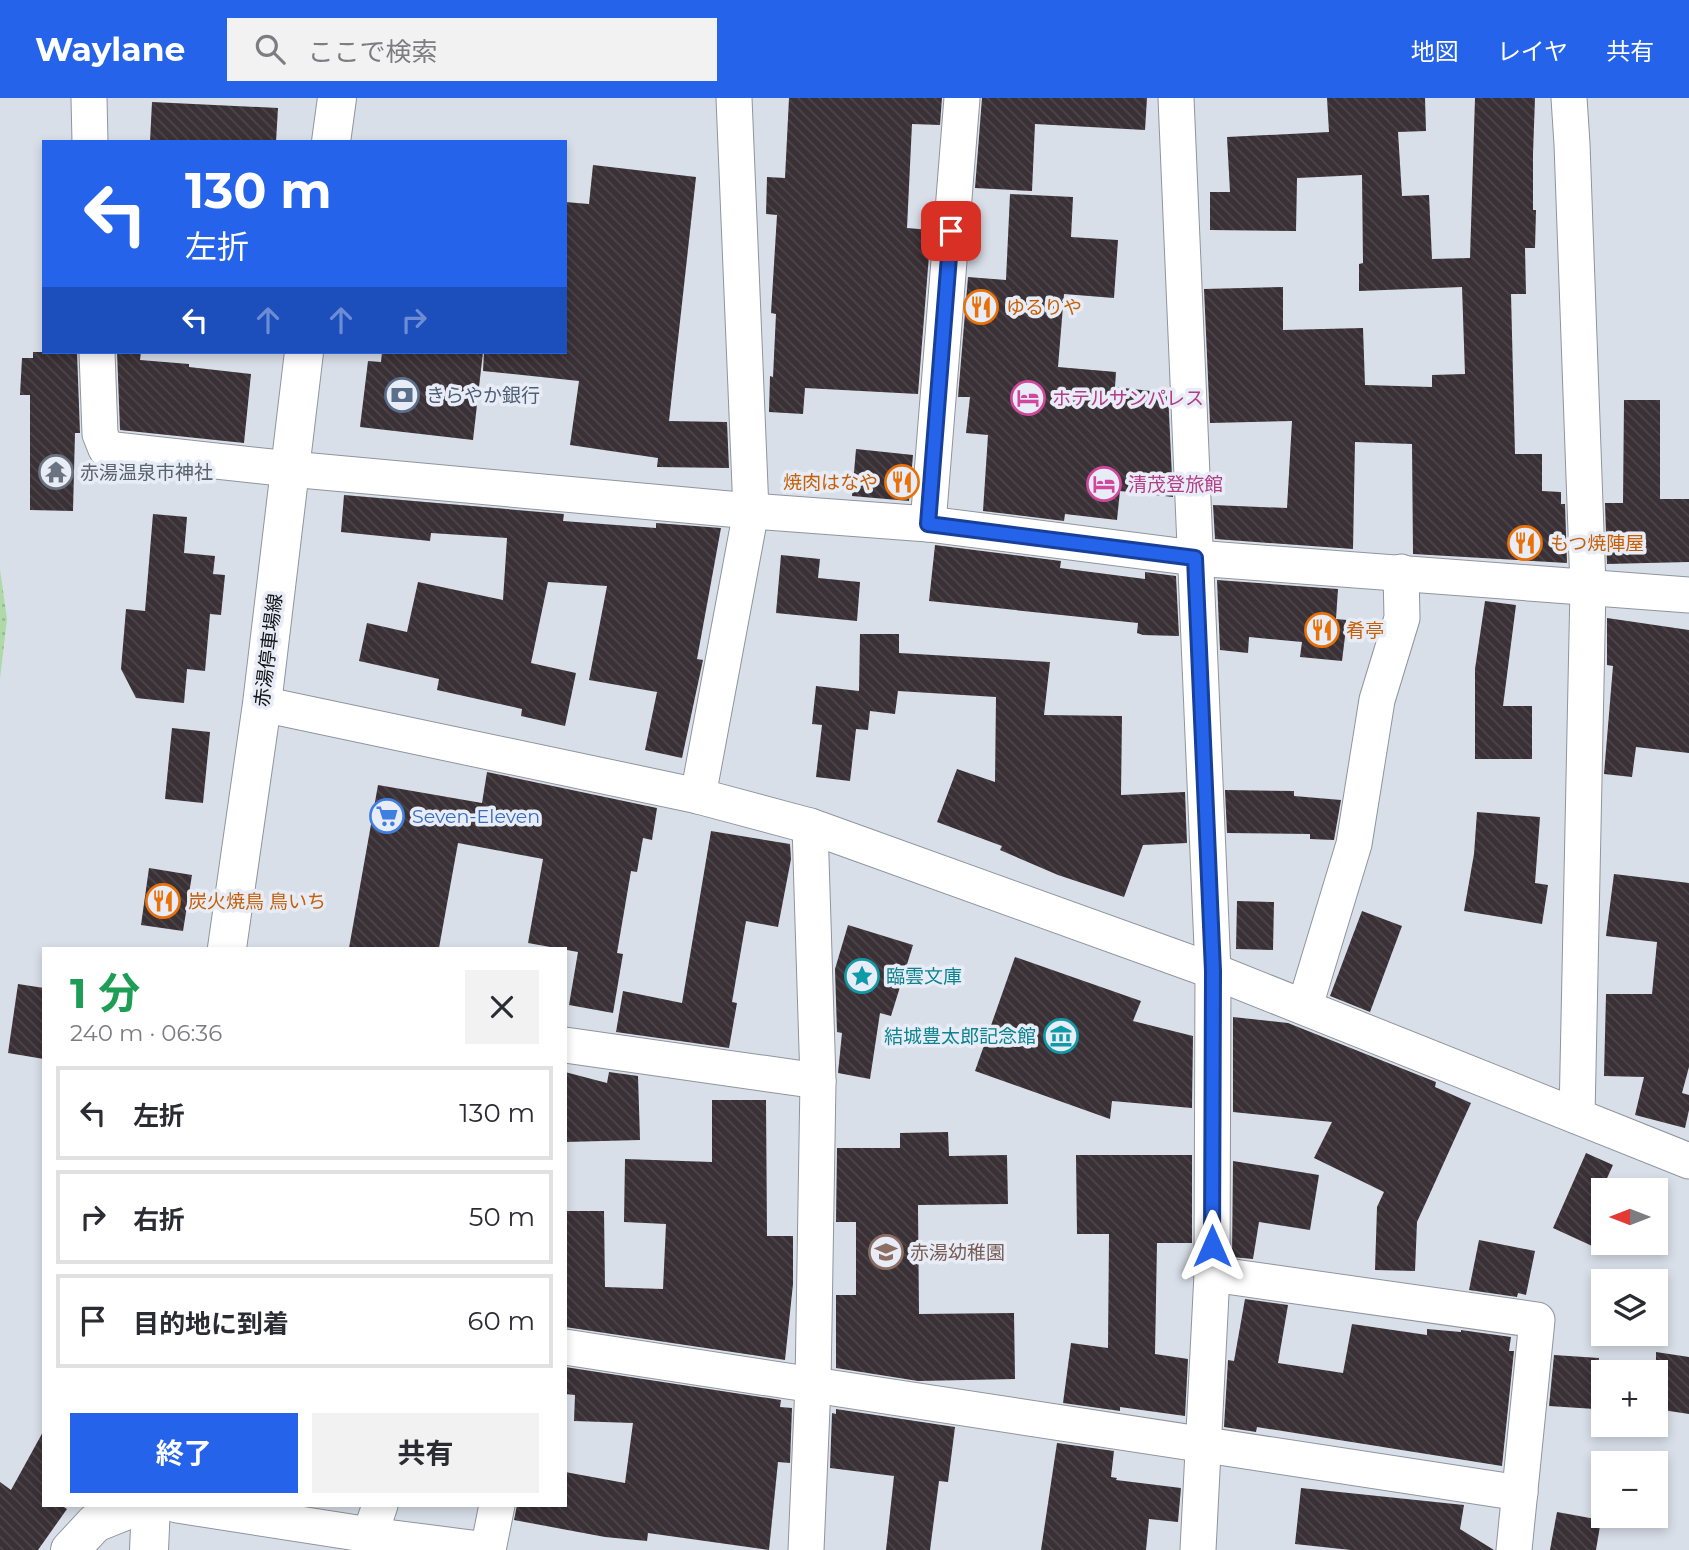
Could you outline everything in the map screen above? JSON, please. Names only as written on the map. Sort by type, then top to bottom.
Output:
[{"type":"main road","points":[[331,140],[337,98]]},
{"type":"main road","name":"赤湯停車場線","points":[[227,947],[262,704],[304,354]]},
{"type":"main road","points":[[70,1550],[94,1523],[136,1507]]},
{"type":"main road","points":[[149,1550],[151,1507]]},
{"type":"street","points":[[89,98],[90,140]]},
{"type":"street","points":[[698,796],[751,511],[734,98]]},
{"type":"street","points":[[928,524],[962,98]]},
{"type":"street","points":[[1176,98],[1213,971],[1212,1274],[1198,1550]]},
{"type":"street","points":[[1569,98],[1588,587],[1577,1116]]},
{"type":"street","points":[[97,354],[100,434],[106,449],[289,469],[751,511],[928,524],[1195,558],[1689,595]]},
{"type":"street","points":[[1305,1006],[1354,844],[1377,699],[1402,618],[1401,572]]},
{"type":"street","points":[[262,704],[698,796],[810,826],[1305,1006],[1689,1161]]},
{"type":"street","points":[[806,1550],[813,1384],[818,1081],[810,826]]},
{"type":"street","points":[[567,1045],[818,1081]]},
{"type":"street","points":[[1212,1274],[1537,1320],[1514,1550]]},
{"type":"street","points":[[567,1347],[1520,1493]]},
{"type":"street","points":[[193,1507],[374,1530],[487,1550],[497,1507]]},
{"type":"green space","points":[[0,569],[7,619],[0,679]]},
{"type":"building","points":[[789,98],[942,98],[940,125],[912,124],[907,228],[931,230],[918,394],[805,388],[803,414],[769,412],[776,314],[771,313],[777,215],[766,214],[767,177],[785,178]]},
{"type":"building","points":[[982,98],[1147,98],[1145,130],[1035,124],[1032,191],[975,188]]},
{"type":"building","points":[[1327,98],[1425,98],[1426,131],[1398,132],[1402,196],[1429,195],[1432,259],[1470,258],[1475,98],[1535,98],[1535,248],[1525,248],[1526,294],[1511,294],[1515,454],[1542,454],[1542,491],[1561,492],[1561,504],[1565,504],[1567,563],[1413,554],[1412,444],[1355,442],[1353,549],[1215,539],[1213,505],[1287,508],[1292,421],[1210,423],[1204,289],[1283,287],[1283,330],[1363,328],[1365,385],[1432,387],[1432,375],[1465,374],[1462,287],[1359,291],[1359,264],[1363,263],[1362,175],[1297,178],[1296,231],[1210,230],[1210,192],[1230,192],[1227,137],[1329,132]]},
{"type":"building","points":[[152,102],[278,108],[276,140],[150,140]]},
{"type":"building","points":[[593,165],[696,177],[669,421],[727,422],[729,468],[657,467],[658,458],[570,445],[579,381],[483,371],[484,354],[567,354],[567,202],[589,204]]},
{"type":"building","points":[[1010,194],[1073,197],[1071,237],[1118,240],[1114,298],[1064,294],[1058,367],[1116,372],[1115,387],[1168,393],[1173,497],[1120,491],[1117,520],[1065,514],[1064,521],[983,511],[988,435],[966,433],[970,397],[958,397],[968,277],[1006,280]]},
{"type":"building","points":[[33,352],[77,354],[80,433],[75,433],[73,511],[30,510],[30,395],[20,395],[22,358],[33,358]]},
{"type":"building","points":[[117,354],[141,354],[140,360],[189,364],[189,367],[251,374],[244,443],[120,430]]},
{"type":"building","points":[[382,354],[483,354],[473,440],[360,427],[368,361],[381,362]]},
{"type":"building","points":[[1624,400],[1660,400],[1660,499],[1689,499],[1689,562],[1607,564],[1605,503],[1623,503]]},
{"type":"building","points":[[856,449],[913,455],[909,501],[852,496]]},
{"type":"building","points":[[344,495],[564,514],[563,521],[656,528],[656,523],[721,528],[697,659],[703,660],[682,758],[645,750],[657,692],[589,680],[607,586],[548,582],[531,663],[576,673],[565,726],[521,716],[522,709],[437,690],[439,679],[359,661],[367,623],[407,632],[418,582],[503,600],[507,538],[431,533],[430,541],[341,532]]},
{"type":"building","points":[[153,514],[187,517],[184,553],[215,556],[213,574],[225,575],[221,615],[210,614],[205,671],[187,669],[184,703],[136,698],[121,669],[126,609],[145,611]]},
{"type":"building","points":[[935,545],[1061,561],[1060,568],[1145,579],[1145,572],[1176,576],[1179,636],[1143,635],[1137,633],[1138,623],[929,601]]},
{"type":"building","points":[[781,555],[820,559],[818,578],[860,582],[857,621],[776,613]]},
{"type":"building","points":[[1217,580],[1338,589],[1336,619],[1347,620],[1342,661],[1300,657],[1302,642],[1249,637],[1248,653],[1220,650]]},
{"type":"building","points":[[1485,601],[1516,605],[1503,706],[1532,706],[1532,759],[1475,759],[1475,669]]},
{"type":"building","points":[[1607,618],[1689,630],[1689,753],[1636,747],[1632,777],[1604,774],[1613,666],[1607,665]]},
{"type":"building","points":[[860,634],[899,634],[899,653],[1050,662],[1044,715],[1122,716],[1121,795],[1185,792],[1187,843],[1143,845],[1124,897],[1058,875],[1000,850],[1002,846],[937,822],[957,769],[995,782],[996,697],[898,691],[895,714],[870,711],[868,730],[856,729],[850,781],[816,777],[822,725],[812,724],[816,686],[859,691]]},
{"type":"building","points":[[172,728],[210,732],[203,803],[165,799]]},
{"type":"building","points":[[487,772],[657,808],[652,840],[643,838],[637,872],[631,871],[617,953],[623,954],[613,1013],[569,1005],[578,952],[567,950],[567,947],[528,943],[543,859],[458,843],[439,947],[349,947],[378,785],[482,803]]},
{"type":"building","points":[[1225,790],[1294,791],[1294,796],[1341,800],[1334,840],[1310,839],[1310,834],[1227,833]]},
{"type":"building","points":[[1477,812],[1540,817],[1535,883],[1548,885],[1542,924],[1464,911],[1474,854]]},
{"type":"building","points":[[711,831],[790,844],[791,859],[778,927],[746,921],[732,1002],[737,1003],[729,1048],[616,1032],[623,991],[682,1003]]},
{"type":"building","points":[[149,868],[192,875],[183,931],[141,925]]},
{"type":"building","points":[[1614,874],[1689,883],[1689,1067],[1682,1093],[1689,1095],[1689,1110],[1685,1128],[1635,1115],[1644,1077],[1604,1076],[1606,994],[1652,994],[1657,942],[1606,936]]},
{"type":"building","points":[[1237,901],[1274,902],[1273,950],[1236,949]]},
{"type":"building","points":[[1362,911],[1402,926],[1370,1012],[1330,996]]},
{"type":"building","points":[[848,925],[913,945],[891,1016],[880,1013],[870,1079],[838,1073],[842,1033],[837,1032],[835,969]]},
{"type":"building","points":[[1015,957],[1141,1001],[1133,1021],[1193,1036],[1192,1108],[1112,1101],[1110,1119],[975,1071]]},
{"type":"building","points":[[18,984],[42,988],[42,1059],[8,1053]]},
{"type":"building","points":[[1233,1017],[1288,1023],[1436,1082],[1435,1087],[1471,1103],[1417,1222],[1415,1271],[1375,1270],[1377,1207],[1384,1192],[1314,1158],[1332,1122],[1233,1112]]},
{"type":"building","points":[[609,1072],[638,1076],[640,1140],[567,1142],[567,1073],[607,1083]]},
{"type":"building","points":[[712,1100],[766,1100],[767,1236],[793,1236],[793,1284],[785,1360],[567,1327],[567,1211],[604,1211],[605,1287],[663,1289],[666,1224],[624,1222],[625,1159],[712,1162]]},
{"type":"building","points":[[948,1132],[949,1156],[1007,1155],[1008,1204],[918,1205],[919,1314],[1014,1313],[1015,1379],[918,1381],[836,1368],[836,1295],[856,1295],[856,1222],[836,1222],[837,1148],[900,1148],[900,1133]]},
{"type":"building","points":[[1586,1153],[1613,1165],[1607,1178],[1591,1178],[1591,1245],[1553,1228]]},
{"type":"building","points":[[1076,1155],[1192,1155],[1192,1243],[1157,1243],[1155,1354],[1188,1359],[1185,1416],[1063,1403],[1071,1343],[1108,1348],[1109,1234],[1077,1234]]},
{"type":"building","points":[[1233,1161],[1319,1175],[1310,1230],[1259,1222],[1253,1259],[1232,1257]]},
{"type":"building","points":[[1479,1240],[1535,1251],[1526,1295],[1518,1293],[1517,1297],[1469,1290]]},
{"type":"building","points":[[1245,1299],[1288,1305],[1278,1363],[1343,1373],[1352,1324],[1427,1335],[1427,1329],[1461,1330],[1511,1337],[1509,1351],[1514,1351],[1502,1466],[1257,1427],[1256,1432],[1224,1427],[1228,1360],[1234,1361]]},
{"type":"building","points":[[1656,1352],[1689,1357],[1689,1414],[1668,1411],[1668,1360],[1656,1360]]},
{"type":"building","points":[[1554,1355],[1599,1358],[1591,1360],[1591,1409],[1549,1406]]},
{"type":"building","points":[[567,1367],[781,1400],[780,1407],[792,1408],[790,1463],[778,1462],[769,1550],[648,1533],[647,1541],[605,1537],[514,1520],[517,1507],[567,1507],[567,1472],[625,1483],[633,1423],[574,1421],[575,1395],[567,1394]]},
{"type":"building","points":[[836,1409],[955,1427],[948,1482],[939,1481],[930,1550],[886,1550],[894,1476],[830,1468],[832,1413],[836,1414]]},
{"type":"building","points":[[42,1434],[42,1507],[67,1509],[38,1550],[0,1550],[0,1482],[11,1490]]},
{"type":"building","points":[[1057,1443],[1114,1451],[1111,1477],[1117,1478],[1116,1480],[1181,1488],[1178,1522],[1149,1519],[1146,1550],[1041,1550]]},
{"type":"building","points":[[1301,1488],[1464,1505],[1460,1529],[1494,1550],[1351,1550],[1295,1544]]},
{"type":"building","points":[[1557,1512],[1591,1518],[1591,1528],[1600,1528],[1596,1550],[1550,1550]]},
{"type":"place","name":"ゆるりや","points":[[981,307]]},
{"type":"place","name":"きらやか銀行","points":[[402,395]]},
{"type":"place","name":"ホテルサンパレス","points":[[1028,398]]},
{"type":"place","name":"赤湯温泉市神社","points":[[56,472]]},
{"type":"place","name":"焼肉はなや","points":[[902,482]]},
{"type":"place","name":"清茂登旅館","points":[[1104,484]]},
{"type":"place","name":"もつ焼陣屋","points":[[1525,543]]},
{"type":"place","name":"肴亭","points":[[1322,630]]},
{"type":"place","name":"Seven-Eleven","points":[[387,816]]},
{"type":"place","name":"炭火焼鳥 鳥いち","points":[[163,901]]},
{"type":"place","name":"臨雲文庫","points":[[862,976]]},
{"type":"place","name":"結城豊太郎記念館","points":[[1061,1036]]},
{"type":"place","name":"赤湯幼稚園","points":[[886,1252]]},
{"type":"route","points":[[951,231],[928,524],[1195,558],[1213,971],[1212,1246]]}]
